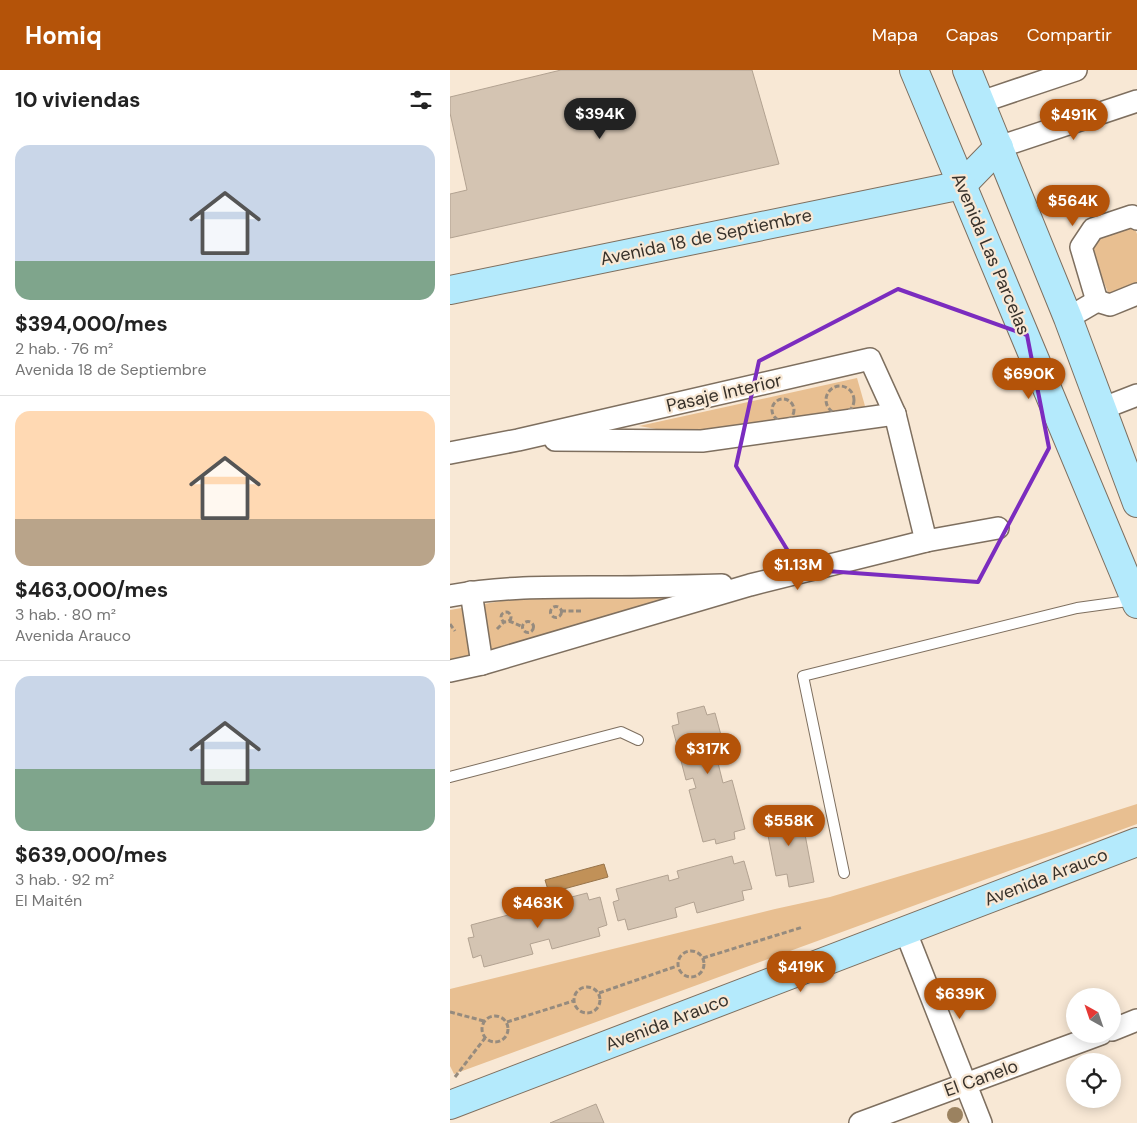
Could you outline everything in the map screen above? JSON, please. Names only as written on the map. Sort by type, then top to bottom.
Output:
[{"type":"main road","name":"Avenida Las Parcelas","points":[[914,70],[1136,602]]},
{"type":"main road","points":[[968,70],[1068,318],[1137,503]]},
{"type":"main road","points":[[962,184],[999,147]]},
{"type":"main road","name":"Avenida 18 de Septiembre","points":[[450,290],[962,184]]},
{"type":"main road","name":"Avenida Arauco","points":[[450,1107],[1137,842]]},
{"type":"main road","points":[[450,1107],[457,1123]]},
{"type":"street","points":[[981,102],[1076,70]]},
{"type":"street","points":[[999,147],[1137,101]]},
{"type":"street","points":[[1097,301],[1081,247],[1093,229],[1132,216],[1137,219]]},
{"type":"street","points":[[1068,318],[1097,301],[1110,305],[1137,294]]},
{"type":"street","name":"Pasaje Interior","points":[[450,452],[518,440],[870,359],[895,414],[926,541]]},
{"type":"street","points":[[1101,409],[1137,395]]},
{"type":"street","name":"Pasaje Interior","points":[[518,440],[702,441],[895,414]]},
{"type":"street","points":[[450,671],[482,664],[750,585],[926,541],[998,528]]},
{"type":"street","points":[[450,596],[471,592],[533,587],[750,585]]},
{"type":"street","points":[[471,592],[482,664]]},
{"type":"street","points":[[905,930],[981,1123]]},
{"type":"street","points":[[1121,1026],[1137,1020]]},
{"type":"street","name":"El Canelo","points":[[860,1123],[1077,1043]]},
{"type":"lane","points":[[844,873],[803,676],[1077,608],[1136,602]]},
{"type":"lane","points":[[450,777],[621,732],[638,740]]},
{"type":"path","points":[[561,611],[581,611]]},
{"type":"path","points":[[509,621],[523,627]]},
{"type":"path","points":[[703,958],[803,927]]},
{"type":"path","points":[[687,951],[696,952],[703,958],[703,970],[693,978],[685,976],[679,970],[679,957],[687,951]]},
{"type":"path","points":[[599,994],[678,966]]},
{"type":"path","points":[[583,987],[592,987],[599,994],[599,1006],[593,1012],[581,1012],[573,1001],[576,992],[583,987]]},
{"type":"path","points":[[507,1022],[573,1001]]},
{"type":"path","points":[[450,1012],[484,1021]]},
{"type":"path","points":[[496,1015],[504,1018],[507,1022],[508,1031],[504,1038],[497,1042],[485,1038],[482,1030],[484,1021],[496,1015]]},
{"type":"path","points":[[450,1083],[485,1038]]},
{"type":"highlighted area","points":[[898,289],[1027,335],[1049,448],[978,582],[799,569],[736,466],[759,361]]},
{"type":"shaded area","points":[[1133,223],[1137,234],[1137,283],[1109,295],[1088,242]]},
{"type":"shaded area","points":[[857,378],[865,406],[856,417],[697,436],[639,426]]},
{"type":"shaded area","points":[[547,593],[683,596],[450,662],[450,610]]},
{"type":"shaded area","points":[[1137,804],[1137,824],[454,1074],[450,1066],[450,989],[830,897]]},
{"type":"shaded area","points":[[604,864],[608,877],[549,893],[545,880]]},
{"type":"building","points":[[561,70],[752,70],[779,164],[450,238],[450,194],[467,190],[450,113],[450,97]]},
{"type":"building","points":[[704,706],[707,715],[715,713],[728,761],[718,763],[723,783],[732,780],[745,829],[734,832],[735,839],[716,844],[715,839],[703,842],[689,790],[696,788],[693,778],[686,780],[672,726],[679,724],[677,713]]},
{"type":"building","points":[[800,808],[814,882],[789,887],[787,874],[776,876],[764,815]]},
{"type":"building","points":[[732,856],[734,864],[744,861],[752,889],[742,891],[744,900],[697,913],[694,902],[675,908],[677,917],[628,930],[625,919],[618,921],[613,902],[619,900],[616,889],[668,875],[669,881],[679,878],[677,871]]},
{"type":"building","points":[[587,893],[589,900],[600,897],[607,925],[598,928],[600,936],[552,949],[549,939],[530,944],[533,954],[484,967],[481,955],[473,958],[468,938],[474,937],[471,925],[523,911],[525,917],[534,915],[533,907]]},
{"type":"building","points":[[596,1104],[604,1123],[550,1123]]}]
